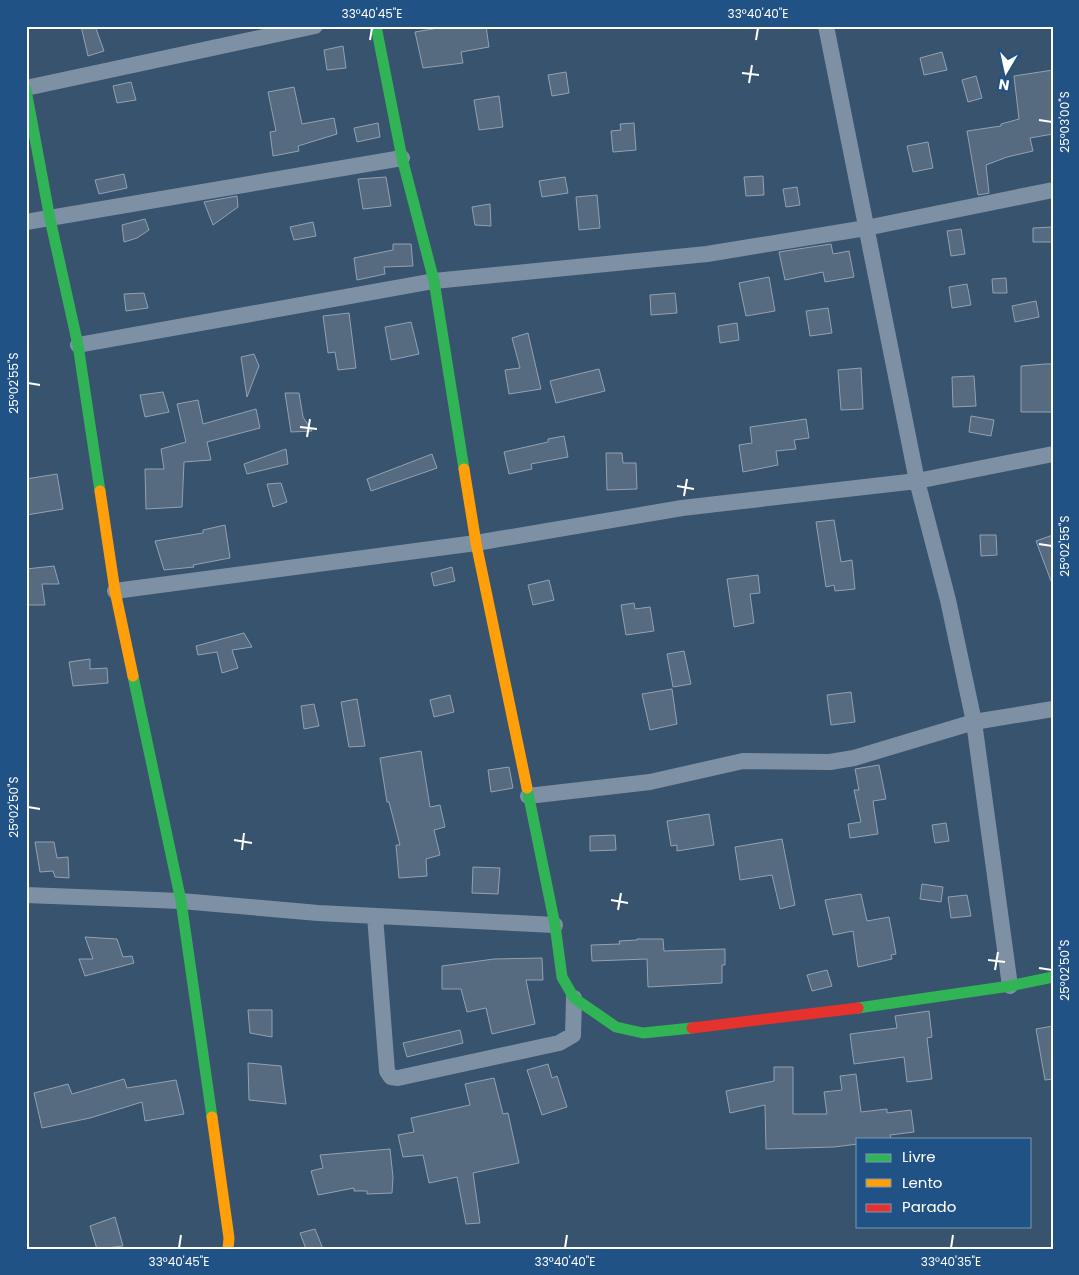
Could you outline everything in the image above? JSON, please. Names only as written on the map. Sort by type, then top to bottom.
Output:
[{"type":"street","points":[[228,1249],[229,1238],[181,900],[115,592],[78,345],[50,219],[27,92],[315,26]]},
{"type":"street","points":[[376,26],[402,158],[434,280],[476,543],[555,925],[562,977],[574,998],[616,1028],[643,1032],[787,1018],[1010,986],[1053,977]]},
{"type":"street","points":[[826,26],[916,481],[948,600],[974,722],[1010,986]]},
{"type":"street","points":[[26,222],[402,158]]},
{"type":"street","points":[[78,345],[434,280],[665,260],[866,228],[1053,190]]},
{"type":"street","points":[[115,592],[476,543],[673,509],[916,481],[1053,454]]},
{"type":"street","points":[[528,796],[650,782],[743,761],[830,762],[854,758],[974,722],[1053,709]]},
{"type":"street","points":[[26,895],[181,900],[318,913],[555,925]]},
{"type":"street","points":[[375,916],[386,1071],[390,1077],[398,1078],[558,1043],[573,1036],[574,998]]},
{"type":"building","points":[[81,26],[95,26],[104,51],[88,56]]},
{"type":"building","points":[[450,26],[486,26],[489,47],[461,52],[463,63],[423,68],[415,32]]},
{"type":"building","points":[[343,46],[346,68],[327,70],[324,50]]},
{"type":"building","points":[[942,52],[947,70],[924,75],[920,58]]},
{"type":"building","points":[[1053,70],[1053,134],[1030,138],[1033,151],[1007,157],[986,165],[989,193],[978,195],[967,131],[1001,126],[1001,124],[1019,119],[1014,76]]},
{"type":"building","points":[[566,72],[569,93],[552,96],[548,75]]},
{"type":"building","points":[[976,76],[982,98],[968,102],[962,80]]},
{"type":"building","points":[[131,82],[136,100],[117,103],[113,86]]},
{"type":"building","points":[[294,87],[302,124],[334,118],[337,134],[298,146],[299,151],[273,156],[270,132],[276,131],[268,92]]},
{"type":"building","points":[[499,96],[503,127],[479,130],[474,100]]},
{"type":"building","points":[[378,123],[380,137],[357,142],[354,128]]},
{"type":"building","points":[[634,123],[636,150],[613,152],[611,131],[621,130],[620,124]]},
{"type":"building","points":[[928,142],[933,168],[913,172],[907,146]]},
{"type":"building","points":[[124,174],[127,188],[99,194],[95,180]]},
{"type":"building","points":[[763,176],[764,195],[746,196],[744,177]]},
{"type":"building","points":[[386,177],[391,206],[363,209],[358,179]]},
{"type":"building","points":[[565,177],[568,193],[542,197],[539,181]]},
{"type":"building","points":[[797,187],[800,205],[786,207],[783,189]]},
{"type":"building","points":[[597,195],[600,228],[579,230],[576,197]]},
{"type":"building","points":[[237,196],[238,207],[213,225],[204,202]]},
{"type":"building","points":[[490,204],[491,226],[475,225],[472,207]]},
{"type":"building","points":[[145,219],[149,230],[137,238],[124,242],[122,225]]},
{"type":"building","points":[[313,222],[316,236],[294,240],[290,227]]},
{"type":"building","points":[[1053,227],[1053,242],[1033,242],[1033,228]]},
{"type":"building","points":[[961,229],[965,254],[951,256],[947,231]]},
{"type":"building","points":[[393,244],[411,244],[413,266],[384,267],[385,274],[357,280],[354,258],[393,250]]},
{"type":"building","points":[[831,244],[833,254],[849,251],[854,277],[825,282],[823,272],[785,280],[779,252]]},
{"type":"building","points":[[769,277],[775,311],[746,316],[739,283]]},
{"type":"building","points":[[1006,278],[1007,293],[993,293],[992,279]]},
{"type":"building","points":[[967,284],[971,305],[952,308],[949,287]]},
{"type":"building","points":[[144,293],[148,308],[126,311],[124,294]]},
{"type":"building","points":[[675,293],[677,313],[651,315],[650,295]]},
{"type":"building","points":[[1036,301],[1039,317],[1015,322],[1012,306]]},
{"type":"building","points":[[828,308],[832,333],[810,336],[806,311]]},
{"type":"building","points":[[349,313],[356,368],[338,370],[335,352],[328,353],[323,316]]},
{"type":"building","points":[[411,322],[419,354],[391,360],[385,327]]},
{"type":"building","points":[[737,323],[739,340],[720,343],[718,326]]},
{"type":"building","points":[[528,333],[541,389],[509,394],[505,370],[520,368],[512,338]]},
{"type":"building","points":[[254,354],[259,366],[247,397],[241,357]]},
{"type":"building","points":[[1053,364],[1053,412],[1021,412],[1021,366]]},
{"type":"building","points":[[861,368],[863,409],[841,410],[838,370]]},
{"type":"building","points":[[599,369],[605,391],[556,403],[550,381]]},
{"type":"building","points":[[974,376],[976,406],[953,407],[952,377]]},
{"type":"building","points":[[163,392],[169,412],[145,417],[140,395]]},
{"type":"building","points":[[285,393],[299,393],[303,417],[312,431],[291,432]]},
{"type":"building","points":[[198,400],[203,424],[256,409],[260,428],[207,442],[211,460],[184,462],[182,507],[146,509],[145,469],[164,469],[161,449],[186,442],[177,404]]},
{"type":"building","points":[[971,416],[994,420],[991,436],[969,432]]},
{"type":"building","points":[[806,419],[809,438],[794,440],[796,449],[776,451],[778,465],[743,472],[739,445],[752,443],[750,427]]},
{"type":"building","points":[[564,436],[568,457],[531,464],[532,469],[509,474],[504,452],[548,442],[548,439]]},
{"type":"building","points":[[286,449],[288,464],[247,474],[244,464]]},
{"type":"building","points":[[606,453],[622,453],[623,463],[636,463],[637,489],[607,490]]},
{"type":"building","points":[[432,454],[437,468],[371,491],[367,479]]},
{"type":"building","points":[[57,474],[63,509],[26,515],[26,479]]},
{"type":"building","points":[[281,483],[287,502],[273,507],[267,484]]},
{"type":"building","points":[[834,520],[841,562],[852,560],[855,589],[835,591],[834,585],[826,587],[816,522]]},
{"type":"building","points":[[225,525],[230,558],[193,565],[194,567],[164,570],[155,541],[203,533],[203,530]]},
{"type":"building","points":[[980,535],[996,535],[997,555],[981,556]]},
{"type":"building","points":[[1053,535],[1053,581],[1051,581],[1036,541]]},
{"type":"building","points":[[54,566],[59,584],[42,584],[45,605],[26,605],[26,569]]},
{"type":"building","points":[[452,567],[455,581],[434,586],[431,573]]},
{"type":"building","points":[[758,575],[760,593],[750,594],[754,623],[734,627],[727,579]]},
{"type":"building","points":[[549,580],[554,600],[533,605],[528,585]]},
{"type":"building","points":[[634,603],[635,609],[650,607],[654,631],[626,635],[621,605]]},
{"type":"building","points":[[244,633],[252,647],[232,650],[238,668],[222,673],[217,652],[198,655],[196,646]]},
{"type":"building","points":[[684,651],[691,684],[673,687],[667,654]]},
{"type":"building","points":[[90,659],[90,669],[107,668],[108,683],[73,686],[69,662]]},
{"type":"building","points":[[672,689],[677,724],[650,730],[642,694]]},
{"type":"building","points":[[851,692],[855,722],[831,725],[827,695]]},
{"type":"building","points":[[450,695],[454,712],[434,717],[430,700]]},
{"type":"building","points":[[357,699],[365,746],[349,747],[341,702]]},
{"type":"building","points":[[314,704],[319,726],[304,729],[301,706]]},
{"type":"building","points":[[421,751],[430,807],[440,805],[445,827],[434,830],[440,855],[426,859],[427,876],[399,878],[396,845],[400,845],[389,802],[387,802],[380,758]]},
{"type":"building","points":[[879,765],[886,799],[873,801],[878,834],[850,838],[848,824],[861,822],[854,790],[859,790],[855,769]]},
{"type":"building","points":[[509,767],[513,788],[491,792],[488,770]]},
{"type":"building","points":[[709,814],[714,845],[677,851],[677,845],[671,846],[667,821]]},
{"type":"building","points":[[946,823],[949,841],[935,843],[932,825]]},
{"type":"building","points":[[615,835],[616,850],[590,851],[590,836]]},
{"type":"building","points":[[782,839],[795,905],[780,909],[772,875],[740,880],[735,847]]},
{"type":"building","points":[[35,842],[54,842],[57,858],[68,857],[69,878],[55,877],[53,871],[40,872]]},
{"type":"building","points":[[473,867],[500,868],[498,894],[472,893]]},
{"type":"building","points":[[922,884],[943,887],[941,902],[920,899]]},
{"type":"building","points":[[861,894],[867,921],[889,917],[896,954],[891,955],[892,959],[858,967],[853,931],[833,935],[825,900]]},
{"type":"building","points":[[967,895],[971,916],[951,918],[948,897]]},
{"type":"building","points":[[85,937],[117,939],[123,957],[132,956],[134,963],[85,976],[79,959],[93,959]]},
{"type":"building","points":[[663,939],[664,951],[725,949],[725,965],[722,965],[722,983],[648,987],[647,959],[592,961],[591,945],[620,944],[619,941]]},
{"type":"building","points":[[542,958],[543,980],[526,980],[535,1024],[492,1034],[486,1008],[467,1012],[461,989],[442,989],[442,966],[494,959]]},
{"type":"building","points":[[827,970],[832,986],[812,991],[807,975]]},
{"type":"building","points":[[248,1010],[272,1010],[272,1037],[250,1033]]},
{"type":"building","points":[[929,1011],[932,1037],[927,1038],[932,1079],[907,1082],[904,1057],[854,1064],[850,1034],[897,1028],[895,1016]]},
{"type":"building","points":[[1053,1026],[1053,1079],[1045,1080],[1036,1029]]},
{"type":"building","points":[[460,1030],[463,1043],[407,1057],[403,1043]]},
{"type":"building","points":[[248,1063],[281,1066],[286,1104],[249,1100]]},
{"type":"building","points":[[548,1064],[552,1078],[557,1076],[567,1107],[542,1115],[527,1070]]},
{"type":"building","points":[[774,1067],[793,1067],[793,1114],[827,1114],[824,1092],[842,1090],[840,1076],[856,1074],[861,1112],[887,1109],[887,1113],[911,1110],[914,1132],[890,1135],[891,1138],[856,1138],[856,1144],[834,1147],[766,1149],[765,1105],[730,1113],[726,1091],[774,1081]]},
{"type":"building","points":[[494,1078],[503,1114],[508,1113],[519,1163],[473,1173],[480,1223],[466,1224],[457,1177],[429,1183],[423,1155],[403,1157],[398,1135],[414,1132],[411,1118],[470,1105],[465,1084]]},
{"type":"building","points":[[124,1079],[127,1088],[176,1080],[184,1114],[145,1121],[142,1102],[90,1118],[42,1128],[34,1093],[68,1084],[72,1094]]},
{"type":"building","points":[[390,1149],[393,1177],[392,1193],[367,1194],[367,1191],[354,1191],[354,1188],[318,1195],[311,1171],[323,1168],[320,1155]]},
{"type":"building","points":[[115,1217],[123,1246],[97,1249],[90,1226]]},
{"type":"building","points":[[315,1229],[323,1249],[306,1249],[300,1233]]},
{"type":"traffic: fast","points":[[376,26],[402,158],[434,281],[464,469]]},
{"type":"traffic: fast","points":[[26,90],[50,219],[78,345],[100,491]]},
{"type":"traffic: fast","points":[[133,676],[181,901],[212,1117]]},
{"type":"traffic: fast","points":[[527,788],[555,925],[562,977],[574,998],[616,1027],[643,1033],[692,1028]]},
{"type":"traffic: fast","points":[[858,1008],[1010,986],[1053,977]]},
{"type":"traffic: slow","points":[[464,469],[476,543],[527,788]]},
{"type":"traffic: slow","points":[[100,491],[115,591],[133,676]]},
{"type":"traffic: slow","points":[[212,1117],[229,1238],[228,1249]]},
{"type":"traffic: jam","points":[[692,1028],[858,1008]]}]
